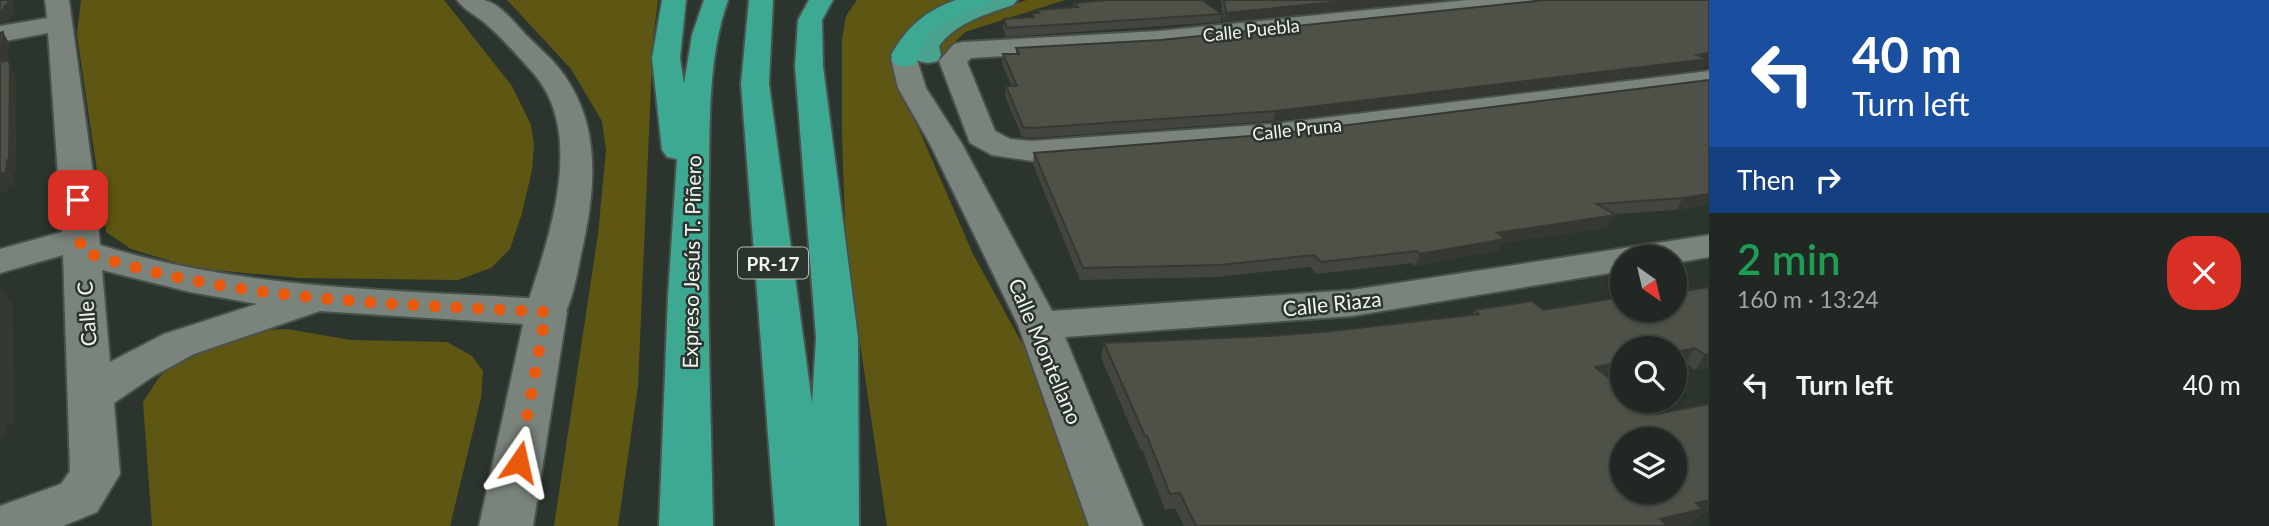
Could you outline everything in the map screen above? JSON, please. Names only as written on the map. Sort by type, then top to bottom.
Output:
[{"type":"highway","points":[[674,0],[666,58],[674,133],[690,203]]},
{"type":"highway","name":"PR-17","points":[[761,0],[754,84],[803,526]]},
{"type":"highway","points":[[821,0],[810,20],[809,66],[837,338],[832,526]]},
{"type":"highway","points":[[809,66],[832,5],[838,0]]},
{"type":"highway","points":[[979,0],[943,13],[920,27],[904,55],[917,57],[937,30],[948,22],[1005,0]]},
{"type":"highway","name":"Expreso Jesús T. Piñero","points":[[686,526],[690,203],[696,109],[714,2]]},
{"type":"street","points":[[468,0],[491,7],[553,79],[566,102],[578,147],[575,204],[546,312],[506,526]]},
{"type":"street","points":[[1302,0],[1331,22]]},
{"type":"street","name":"Calle Puebla","points":[[963,50],[1159,39],[1538,0]]},
{"type":"street","points":[[0,34],[58,12]]},
{"type":"street","name":"Calle C","points":[[6,526],[79,498],[96,474],[93,395],[77,181],[58,12]]},
{"type":"street","name":"Calle Pruna","points":[[963,50],[953,61],[981,136],[1003,148],[1032,150],[1273,133],[1709,79]]},
{"type":"street","name":"Calle Montellano","points":[[917,57],[912,88],[946,144],[1040,325],[1115,526]]},
{"type":"street","points":[[0,261],[80,245],[113,262],[262,293],[546,312]]},
{"type":"street","points":[[1687,249],[1709,246]]},
{"type":"street","name":"Calle Riaza","points":[[1040,325],[1352,303],[1610,262]]},
{"type":"street","points":[[93,395],[135,366],[179,344],[317,298]]},
{"type":"shaded area","points":[[81,0],[444,0],[512,86],[531,125],[534,144],[532,170],[510,249],[491,268],[458,280],[299,278],[194,268],[131,249],[106,232],[77,35]]},
{"type":"shaded area","points":[[507,0],[658,0],[653,40],[638,386],[618,526],[554,526],[598,234],[606,150],[602,121],[571,69]]},
{"type":"shaded area","points":[[857,0],[969,0],[934,15],[911,29],[897,48],[896,71],[973,254],[1024,347],[1089,526],[887,526],[846,248],[842,39],[846,16]]},
{"type":"shaded area","points":[[1027,0],[1065,0],[965,32],[952,45],[941,64],[939,42],[972,18]]},
{"type":"shaded area","points":[[287,329],[351,340],[447,342],[472,356],[483,371],[481,398],[450,526],[152,526],[143,402],[158,379],[175,361],[249,331]]},
{"type":"building","points":[[0,0],[8,0],[8,5],[0,12]]},
{"type":"building","points":[[1107,0],[1202,0],[1222,14],[1007,28],[1004,19],[1034,17],[1032,13],[1039,13],[1037,10],[1078,7],[1074,3]]},
{"type":"building","points":[[1224,0],[1356,0],[1226,13]]},
{"type":"building","points":[[1545,0],[1709,0],[1709,53],[1697,55],[1708,59],[1276,111],[1033,128],[1023,127],[1006,86],[1017,86],[1003,54],[1019,54],[1016,48],[1161,40]]},
{"type":"building","points":[[3,32],[1,62],[8,60],[10,65],[9,160],[6,172],[0,174],[0,33]]},
{"type":"building","points":[[1709,80],[1709,194],[1597,204],[1616,215],[1497,233],[1505,239],[1420,254],[1417,251],[1321,262],[1314,255],[1220,265],[1083,268],[1034,153],[1276,134]]},
{"type":"building","points":[[1709,287],[1709,354],[1705,355],[1695,348],[1687,350],[1687,336],[1610,336],[1610,364],[1595,367],[1610,379],[1610,413],[1687,413],[1687,408],[1709,404],[1709,500],[1696,503],[1703,509],[1660,519],[1667,525],[1661,526],[1196,526],[1180,493],[1170,494],[1147,436],[1104,343],[1332,331],[1479,314],[1474,310],[1532,301],[1543,310],[1610,299],[1610,322],[1687,322],[1687,291]]},
{"type":"building","points":[[2,288],[1,405],[0,405],[0,289]]},
{"type":"route","points":[[78,200],[81,251],[113,262],[262,293],[546,312],[519,462]]}]
